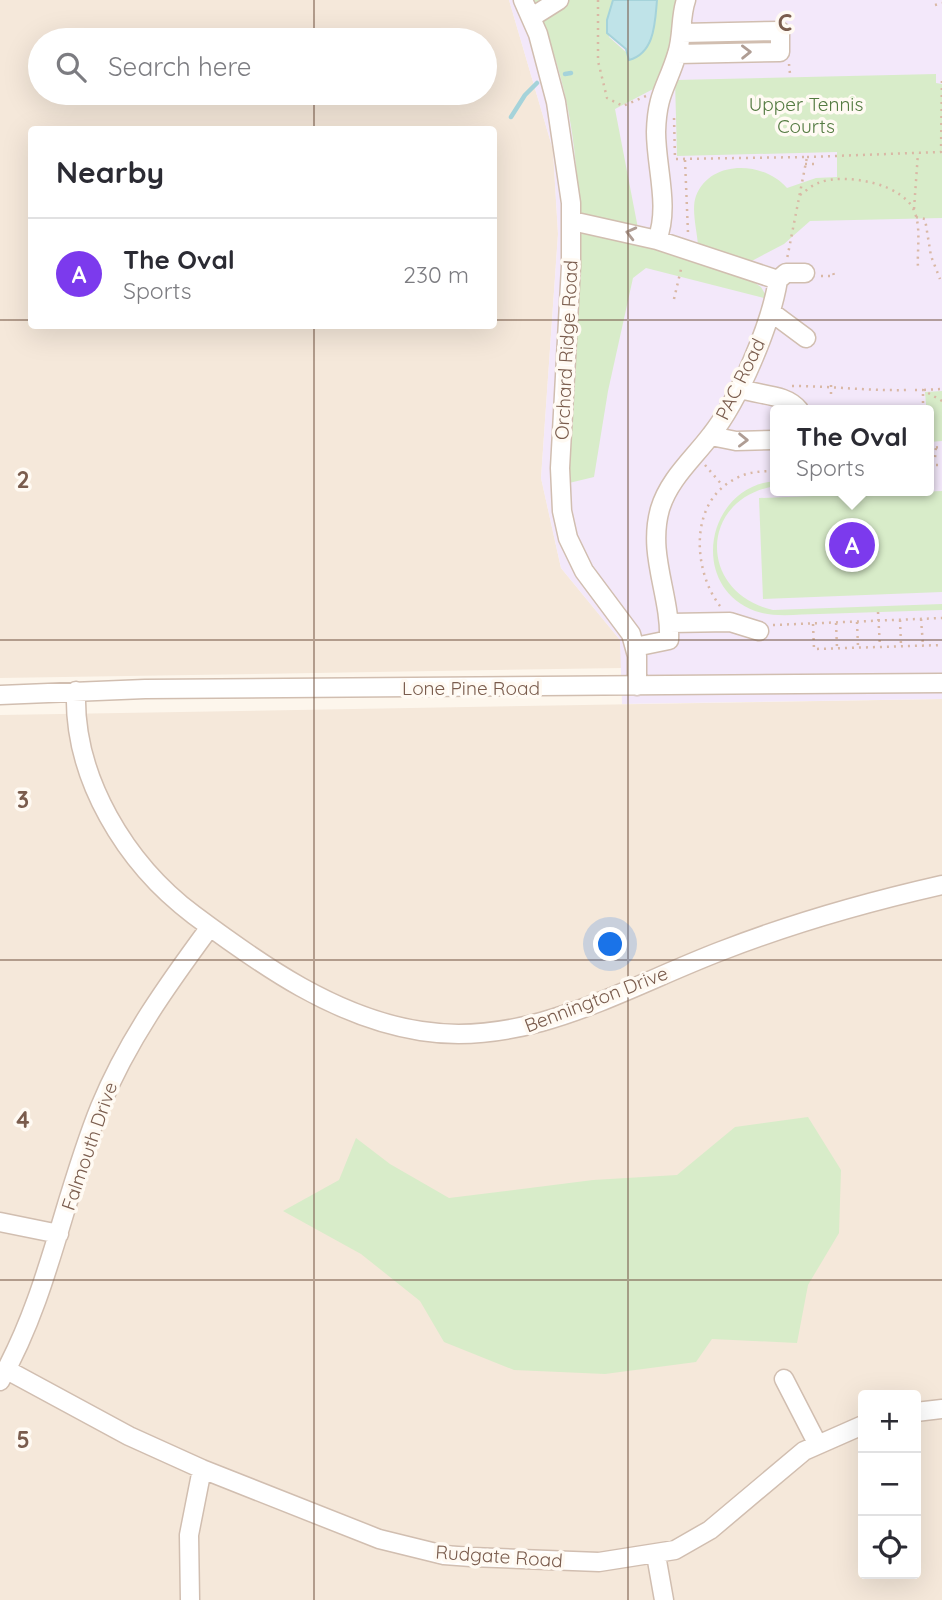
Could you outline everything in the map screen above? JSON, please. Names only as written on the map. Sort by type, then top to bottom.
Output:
[{"type":"street","name":"Orchard Ridge Road","points":[[523,0],[544,52],[561,122],[572,221],[561,425],[562,511],[568,538],[584,571],[626,625],[635,647],[637,686]]},
{"type":"street","points":[[532,17],[559,0]]},
{"type":"street","points":[[657,240],[663,218],[656,135],[667,101],[682,33],[686,0]]},
{"type":"street","points":[[677,54],[780,51],[780,31],[682,33]]},
{"type":"street","points":[[572,221],[657,240],[782,276],[805,272]]},
{"type":"street","name":"PAC Road","points":[[670,623],[670,611],[655,555],[656,526],[668,490],[692,456],[711,436],[739,388],[771,312],[782,276]]},
{"type":"street","points":[[771,312],[806,338]]},
{"type":"street","points":[[739,388],[757,395],[779,397],[795,405]]},
{"type":"street","points":[[711,436],[736,441],[770,440]]},
{"type":"street","points":[[635,647],[669,640],[670,623],[730,622],[762,628]]},
{"type":"street","name":"Lone Pine Road","points":[[0,695],[76,691],[942,682]]},
{"type":"street","name":"Bennington Drive","points":[[76,691],[75,715],[79,743],[109,818],[154,878],[210,927],[294,983],[353,1012],[421,1031],[489,1033],[561,1016],[688,964],[781,930],[942,885]]},
{"type":"street","name":"Falmouth Drive","points":[[3,1375],[39,1297],[92,1130],[121,1059],[210,927]]},
{"type":"street","points":[[0,1223],[59,1234]]},
{"type":"street","name":"Rudgate Road","points":[[3,1375],[202,1469],[379,1539],[444,1555],[599,1562],[656,1555],[692,1543],[784,1465],[817,1443],[858,1427]]},
{"type":"street","points":[[784,1379],[817,1443]]},
{"type":"street","points":[[921,1411],[942,1409]]},
{"type":"street","points":[[190,1600],[189,1535],[202,1469]]},
{"type":"street","points":[[656,1555],[664,1600]]},
{"type":"path","points":[[598,0],[598,61],[607,98],[623,106],[649,95],[667,101],[675,159],[941,152],[942,76]]},
{"type":"path","points":[[935,5],[942,3]]},
{"type":"path","points":[[789,65],[790,74]]},
{"type":"path","points":[[914,210],[918,153]]},
{"type":"path","points":[[782,276],[807,157]]},
{"type":"path","points":[[685,160],[687,243]]},
{"type":"path","points":[[806,164],[816,164]]},
{"type":"path","points":[[800,195],[819,182],[863,180],[908,198],[916,217],[918,268]]},
{"type":"path","points":[[916,217],[925,219],[927,224],[932,256],[940,279]]},
{"type":"path","points":[[674,299],[684,256]]},
{"type":"path","points":[[831,385],[831,397]]},
{"type":"path","points":[[787,386],[831,385],[873,391],[907,390]]},
{"type":"path","points":[[915,390],[942,389]]},
{"type":"path","points":[[922,390],[942,401]]},
{"type":"path","points":[[922,390],[923,405]]},
{"type":"path","points":[[934,458],[936,447],[942,447]]},
{"type":"path","points":[[692,456],[699,459],[723,486]]},
{"type":"path","points":[[722,608],[703,573],[699,548],[706,511],[723,486],[743,474],[770,471]]},
{"type":"path","points":[[878,612],[880,647]]},
{"type":"path","points":[[762,628],[942,618]]},
{"type":"path","points":[[921,619],[923,645]]},
{"type":"path","points":[[900,620],[901,646]]},
{"type":"path","points":[[857,622],[858,647]]},
{"type":"path","points":[[836,623],[837,648]]},
{"type":"path","points":[[813,624],[814,649],[942,645]]},
{"type":"shaded area","points":[[0,0],[509,0],[553,150],[558,234],[541,478],[561,568],[620,640],[622,668],[0,678]]},
{"type":"shaded area","points":[[509,0],[942,0],[942,699],[622,704],[620,640],[561,568],[541,478],[558,234],[553,150]]},
{"type":"shaded area","points":[[942,699],[942,1600],[0,1600],[0,715]]},
{"type":"green space","name":"Upper Tennis Courts","points":[[532,0],[613,0],[607,20],[609,37],[627,53],[655,24],[657,0],[682,0],[677,28],[657,87],[615,109],[641,244],[698,245],[694,214],[696,196],[703,184],[713,175],[725,170],[752,169],[777,179],[787,188],[816,178],[837,177],[837,152],[677,156],[675,80],[936,74],[936,83],[942,84],[942,218],[810,221],[784,244],[748,263],[744,276],[761,287],[768,299],[646,268],[633,278],[608,391],[594,477],[569,483],[578,300],[577,177],[569,117],[555,58]]},
{"type":"green space","points":[[942,391],[942,441],[934,442],[934,405],[926,405],[925,392]]},
{"type":"green space","points":[[770,482],[770,488],[750,494],[732,508],[721,526],[717,546],[720,567],[731,585],[748,600],[773,610],[942,604],[942,610],[779,615],[755,611],[734,598],[720,581],[714,560],[714,539],[721,518],[733,500],[752,487]]},
{"type":"green space","points":[[934,491],[942,491],[942,592],[763,599],[759,498],[934,496]]},
{"type":"green space","points":[[808,1117],[841,1170],[839,1233],[808,1285],[797,1343],[712,1339],[696,1362],[605,1374],[514,1370],[444,1342],[420,1301],[361,1254],[283,1211],[339,1180],[356,1138],[390,1164],[449,1198],[593,1180],[677,1175],[735,1127]]},
{"type":"water","points":[[613,0],[657,0],[649,44],[638,56],[629,60],[626,49],[607,33],[607,20]]},
{"type":"waterway","points":[[565,74],[571,73]]},
{"type":"waterway","points":[[511,117],[525,95],[537,83]]},
{"type":"place","name":"The Oval","points":[[852,545]]}]
